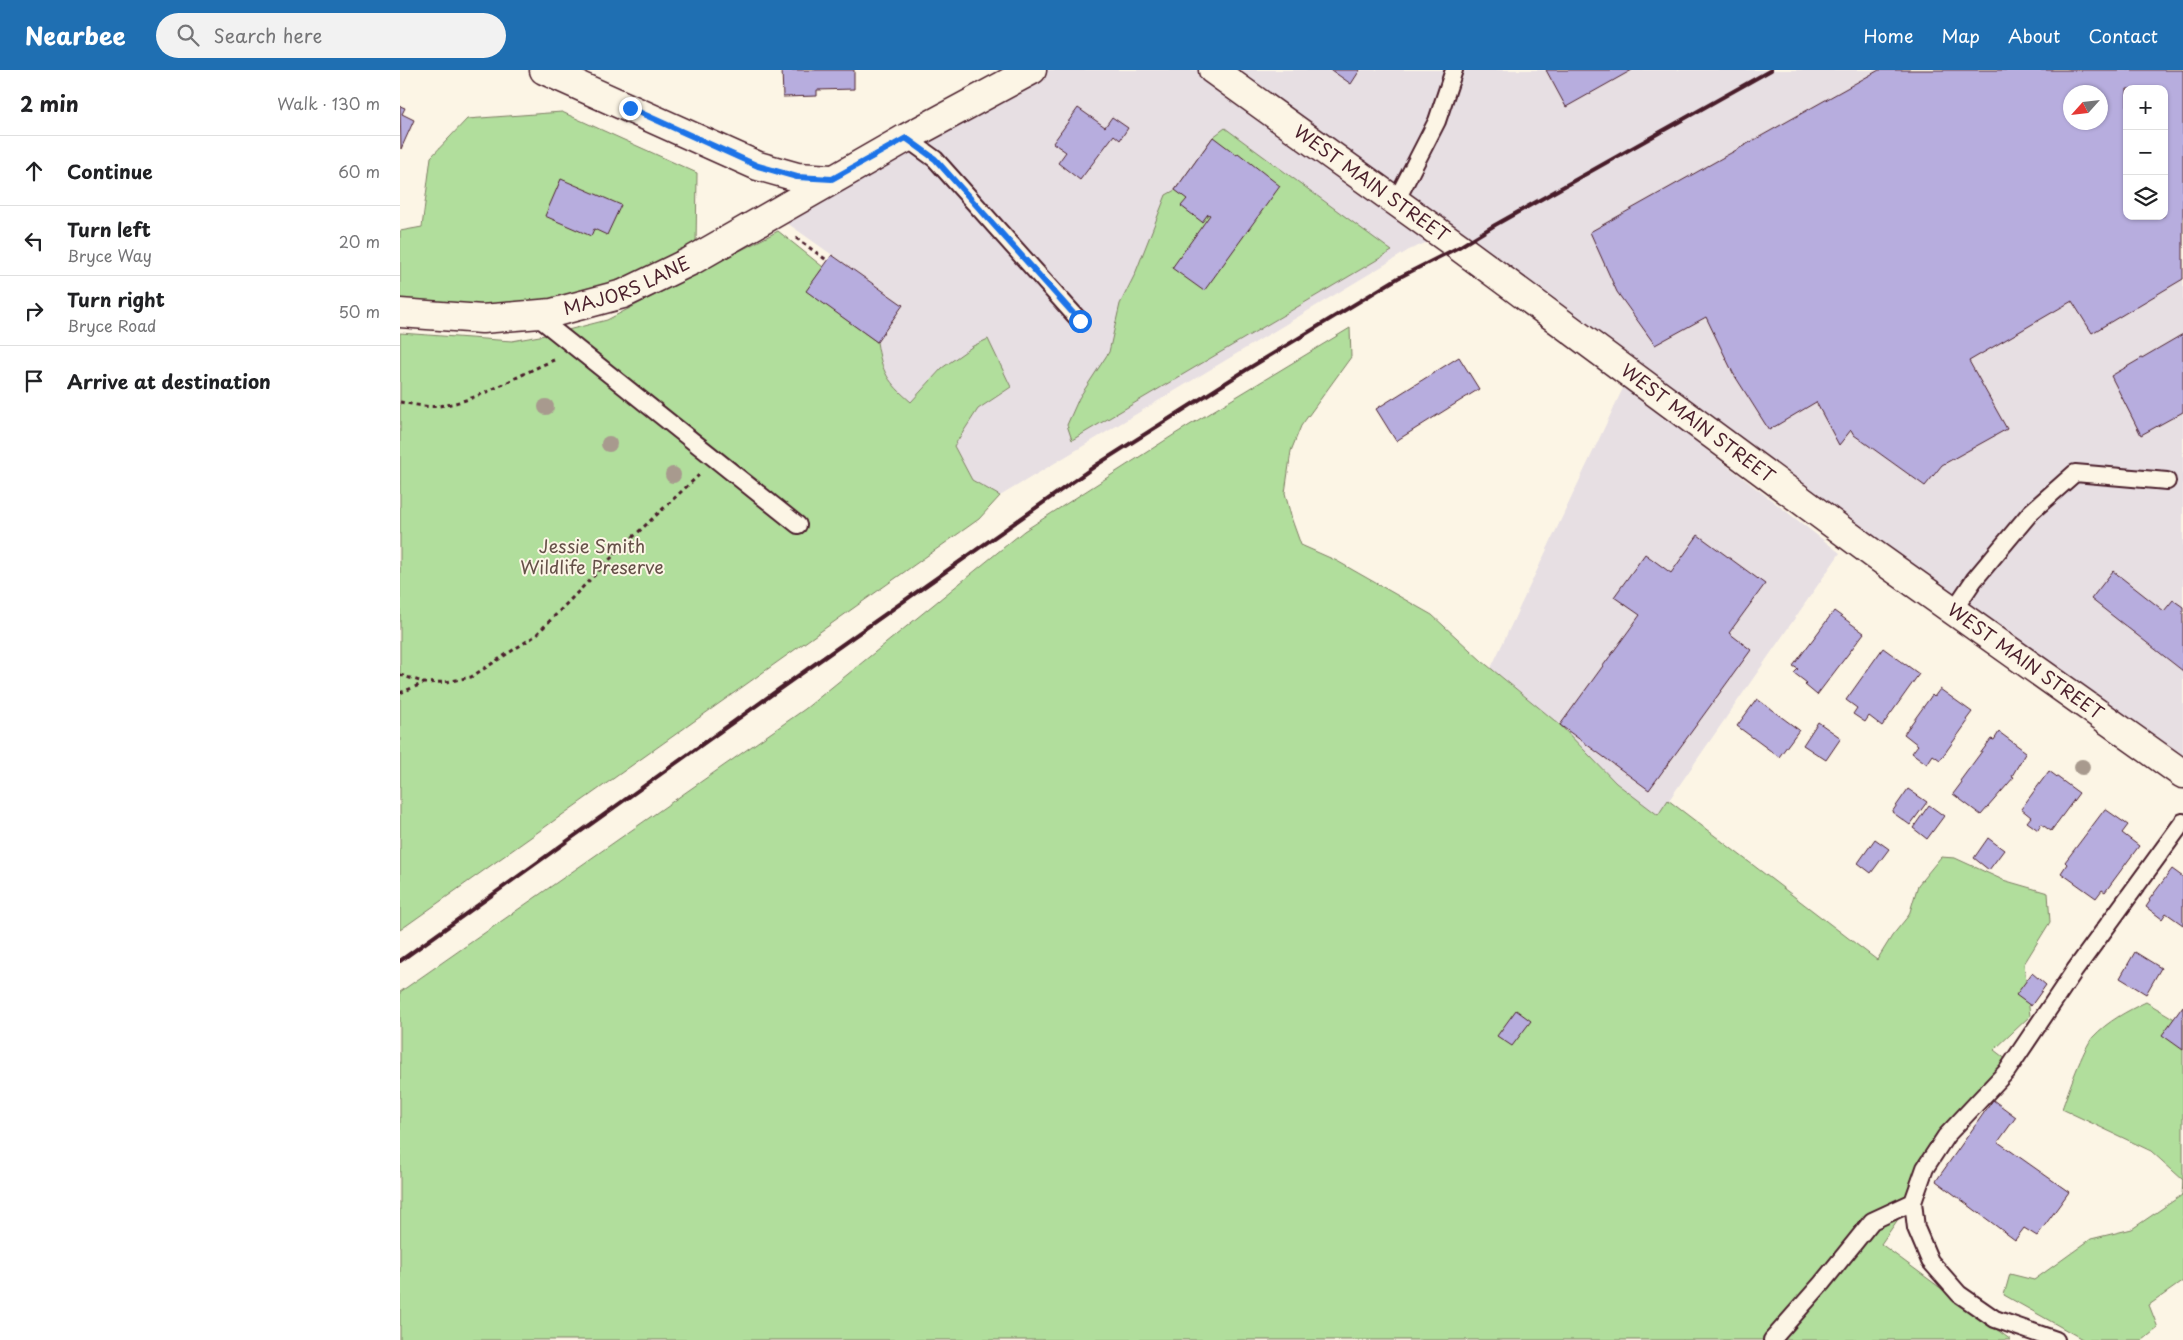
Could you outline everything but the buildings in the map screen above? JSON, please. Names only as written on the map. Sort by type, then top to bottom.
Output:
[{"type":"main road","points":[[544,70],[758,166],[797,177],[832,179]]},
{"type":"main road","name":"MAJORS LANE","points":[[400,313],[482,319],[534,315],[552,313],[623,294],[691,260],[832,179],[1032,70]]},
{"type":"main road","name":"WEST MAIN STREET","points":[[1213,70],[1395,203],[1467,253],[1875,556],[2183,774]]},
{"type":"lane","points":[[1395,203],[1437,121],[1454,70]]},
{"type":"lane","points":[[906,138],[935,159],[1080,321]]},
{"type":"lane","points":[[534,315],[798,525]]},
{"type":"lane","points":[[1953,611],[1974,580],[2031,512],[2075,473],[2167,481]]},
{"type":"lane","points":[[2056,1340],[1995,1319],[1959,1294],[1930,1261],[1916,1228],[1913,1202],[1926,1168],[1946,1136],[2007,1071],[2075,970],[2183,822]]},
{"type":"lane","points":[[1772,1340],[1822,1283],[1872,1221],[1913,1202]]},
{"type":"path","points":[[796,238],[828,261]]},
{"type":"path","points":[[400,402],[437,406],[459,402],[498,387],[552,360]]},
{"type":"path","points":[[400,693],[424,683],[446,682],[471,677],[535,636],[617,552],[694,480]]},
{"type":"path","points":[[400,675],[424,683]]},
{"type":"shaded area","points":[[1042,70],[1201,70],[1430,241],[1409,250],[1000,496],[972,480],[954,446],[978,409],[1011,387],[942,368],[911,403],[892,386],[881,363],[877,342],[903,305],[780,218]]},
{"type":"shaded area","points":[[1213,70],[2183,70],[2183,767]]},
{"type":"shaded area","points":[[1624,386],[1840,553],[1658,816],[1616,783],[1560,725],[1491,668]]},
{"type":"green space","points":[[562,112],[697,173],[696,247],[618,281],[547,301],[478,306],[400,301],[400,231],[422,227],[431,157],[467,119]]},
{"type":"green space","points":[[1225,128],[1392,251],[1072,440],[1067,425],[1079,398],[1109,352],[1120,304],[1135,274],[1166,195],[1175,190],[1213,137]]},
{"type":"green space","name":"Jessie Smith Wildlife Preserve","points":[[778,231],[823,267],[807,291],[877,342],[881,362],[887,376],[911,402],[942,368],[973,346],[988,339],[1011,387],[978,409],[954,446],[972,480],[1000,496],[979,519],[400,930],[400,333],[512,341],[556,333],[607,320]]},
{"type":"green space","points":[[1350,328],[1351,357],[1301,426],[1291,451],[1285,493],[1301,545],[1337,561],[1432,615],[1482,661],[1560,725],[1616,783],[1658,815],[1668,800],[1877,960],[1892,936],[1909,915],[1918,885],[1941,857],[1955,858],[2003,880],[2048,893],[2050,922],[2024,964],[2030,1016],[1994,1050],[2007,1060],[1881,1244],[2011,1340],[400,1340],[400,992],[805,709],[1024,531],[1175,434]]},
{"type":"green space","points":[[2146,1002],[2183,1024],[2183,1180],[2151,1151],[2062,1109],[2080,1061],[2093,1037],[2118,1017]]},
{"type":"green space","points":[[2183,1180],[2183,1281],[2149,1305],[2158,1328],[2143,1340],[2084,1340],[2004,1295],[2010,1274],[2034,1280],[2091,1239],[2132,1229],[2182,1195]]},
{"type":"railway","points":[[400,961],[778,690],[1098,464],[1246,370],[1398,278],[1459,247],[1771,70]]},
{"type":"route","points":[[630,108],[758,166],[797,177],[832,179],[906,138],[935,159],[1080,321]]}]
